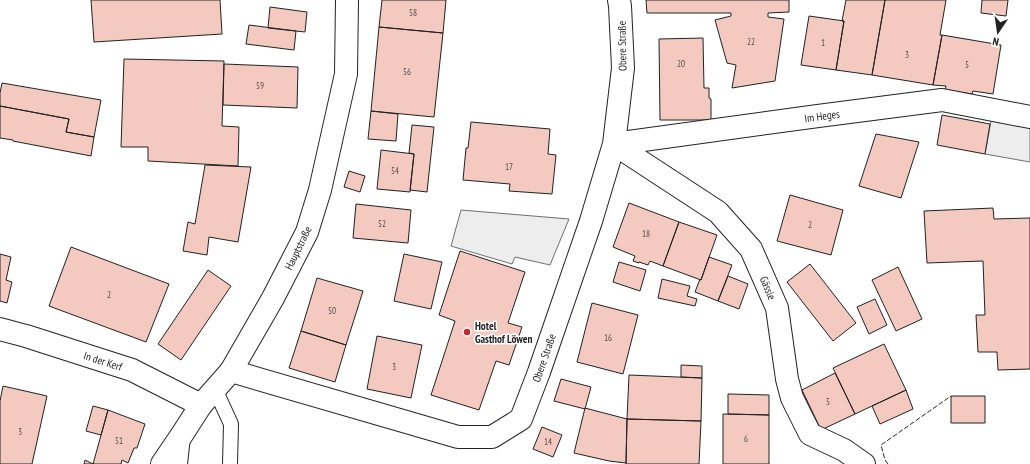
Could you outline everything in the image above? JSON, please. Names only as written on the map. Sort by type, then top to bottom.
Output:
[{"type":"street","name":"Hauptstraße","points":[[162,464],[208,396],[231,371],[273,298],[307,232],[320,190],[346,74],[347,0]]},
{"type":"street","name":"Obere Straße","points":[[231,371],[458,437],[492,437],[521,419],[539,372],[588,228],[614,144],[623,68],[619,0]]},
{"type":"street","name":"Im Heges","points":[[614,144],[942,100],[1030,117]]},
{"type":"street","name":"Gässle","points":[[614,144],[718,212],[751,248],[777,308],[787,379],[792,398],[810,434],[844,450],[864,464]]},
{"type":"street","name":"In der Kerf","points":[[0,329],[132,370],[208,396]]},
{"type":"lane","points":[[208,396],[230,424],[230,464]]},
{"type":"lane","points":[[180,464],[183,433]]},
{"type":"shaded area","points":[[993,110],[1030,117],[1030,162],[985,154]]},
{"type":"shaded area","points":[[461,210],[569,219],[550,265],[515,257],[512,264],[451,246]]},
{"type":"building","points":[[91,0],[220,0],[222,34],[94,42]]},
{"type":"building","points":[[382,0],[446,0],[443,33],[379,27]]},
{"type":"building","points":[[646,0],[789,0],[789,12],[768,13],[768,17],[784,19],[775,81],[732,88],[736,65],[727,63],[715,20],[731,16],[731,13],[647,13]]},
{"type":"building","points":[[846,0],[885,0],[872,75],[836,70]]},
{"type":"building","points":[[885,0],[946,0],[940,35],[942,35],[933,85],[872,75]]},
{"type":"building","points":[[982,0],[1008,0],[1006,16],[981,13]]},
{"type":"building","points":[[270,7],[307,12],[305,32],[268,28]]},
{"type":"building","points":[[809,16],[844,21],[836,70],[801,65]]},
{"type":"building","points":[[249,25],[296,31],[294,50],[246,44]]},
{"type":"building","points":[[379,27],[443,33],[434,117],[371,111]]},
{"type":"building","points":[[942,35],[1001,45],[993,94],[973,91],[972,94],[945,90],[946,86],[933,85]]},
{"type":"building","points":[[703,38],[704,88],[709,88],[709,98],[711,99],[711,120],[660,120],[659,39]]},
{"type":"building","points":[[124,59],[224,61],[222,126],[239,127],[238,166],[148,161],[148,147],[121,147]]},
{"type":"building","points":[[224,64],[298,67],[297,108],[223,105]]},
{"type":"building","points":[[2,83],[101,100],[94,137],[66,132],[69,119],[0,106]]},
{"type":"building","points":[[0,106],[69,119],[66,132],[94,137],[91,156],[0,138]]},
{"type":"building","points":[[371,111],[398,114],[396,141],[368,139]]},
{"type":"building","points":[[942,115],[990,124],[985,154],[937,145]]},
{"type":"building","points":[[471,122],[550,129],[548,154],[556,155],[552,194],[509,191],[510,184],[463,180],[466,148],[468,148]]},
{"type":"building","points":[[412,125],[434,127],[427,192],[410,190],[414,154],[409,153]]},
{"type":"building","points":[[876,134],[919,142],[901,198],[859,186]]},
{"type":"building","points":[[381,150],[414,154],[410,192],[377,189]]},
{"type":"building","points":[[205,165],[251,167],[238,242],[209,237],[207,255],[183,251],[188,222],[195,224]]},
{"type":"building","points":[[349,171],[365,176],[360,192],[344,187]]},
{"type":"building","points":[[790,195],[843,210],[831,255],[777,241]]},
{"type":"building","points":[[629,203],[679,222],[663,266],[650,261],[648,265],[633,261],[635,256],[613,247]]},
{"type":"building","points":[[356,204],[411,210],[408,243],[353,238]]},
{"type":"building","points":[[993,208],[994,219],[1030,218],[1030,369],[998,370],[997,352],[978,352],[976,315],[985,315],[983,261],[927,263],[924,211]]},
{"type":"building","points":[[679,222],[717,235],[701,280],[663,266]]},
{"type":"building","points":[[71,247],[169,284],[146,342],[49,306]]},
{"type":"building","points":[[460,251],[525,272],[508,323],[522,327],[509,365],[496,361],[479,410],[431,395],[455,321],[439,315]]},
{"type":"building","points":[[0,254],[11,257],[6,280],[12,282],[7,303],[0,301]]},
{"type":"building","points":[[404,254],[442,262],[431,309],[394,301]]},
{"type":"building","points":[[709,257],[732,265],[718,301],[695,292]]},
{"type":"building","points":[[619,262],[646,270],[640,291],[613,282]]},
{"type":"building","points":[[810,264],[856,323],[833,341],[787,282]]},
{"type":"building","points":[[898,267],[922,319],[896,331],[872,280]]},
{"type":"building","points":[[208,270],[231,286],[181,360],[158,344]]},
{"type":"building","points":[[728,276],[748,284],[739,309],[718,301]]},
{"type":"building","points":[[317,278],[363,291],[346,345],[301,331]]},
{"type":"building","points":[[662,279],[690,286],[687,296],[697,299],[695,306],[658,298]]},
{"type":"building","points":[[875,299],[887,325],[869,334],[857,307]]},
{"type":"building","points":[[592,303],[638,315],[623,374],[577,362]]},
{"type":"building","points":[[301,331],[346,345],[335,382],[289,368]]},
{"type":"building","points":[[377,336],[422,345],[411,398],[367,389]]},
{"type":"building","points":[[884,344],[906,390],[855,414],[833,368]]},
{"type":"building","points":[[681,365],[702,366],[702,378],[681,377]]},
{"type":"building","points":[[835,373],[855,414],[821,430],[802,390]]},
{"type":"building","points":[[629,375],[702,378],[701,421],[627,419]]},
{"type":"building","points":[[561,379],[591,387],[585,409],[554,401]]},
{"type":"building","points":[[3,386],[47,396],[32,464],[0,464],[0,401]]},
{"type":"building","points":[[906,390],[913,409],[880,424],[872,406]]},
{"type":"building","points":[[728,394],[769,395],[769,415],[728,414]]},
{"type":"building","points":[[951,396],[985,396],[985,423],[951,423]]},
{"type":"building","points":[[93,406],[108,410],[101,435],[86,431]]},
{"type":"building","points":[[585,408],[627,419],[626,463],[609,461],[574,453]]},
{"type":"building","points":[[108,410],[145,424],[137,448],[134,448],[128,463],[122,460],[121,464],[93,464]]},
{"type":"building","points":[[723,414],[769,415],[769,464],[723,464]]},
{"type":"building","points":[[627,419],[701,421],[699,464],[626,464]]},
{"type":"building","points":[[542,427],[562,435],[553,457],[533,449]]},
{"type":"building","points":[[85,460],[93,464],[84,464]]},
{"type":"fence","points":[[888,464],[885,460],[881,445],[951,396]]},
{"type":"place","name":"Hotel Gasthof Löwen","points":[[467,332]]}]
